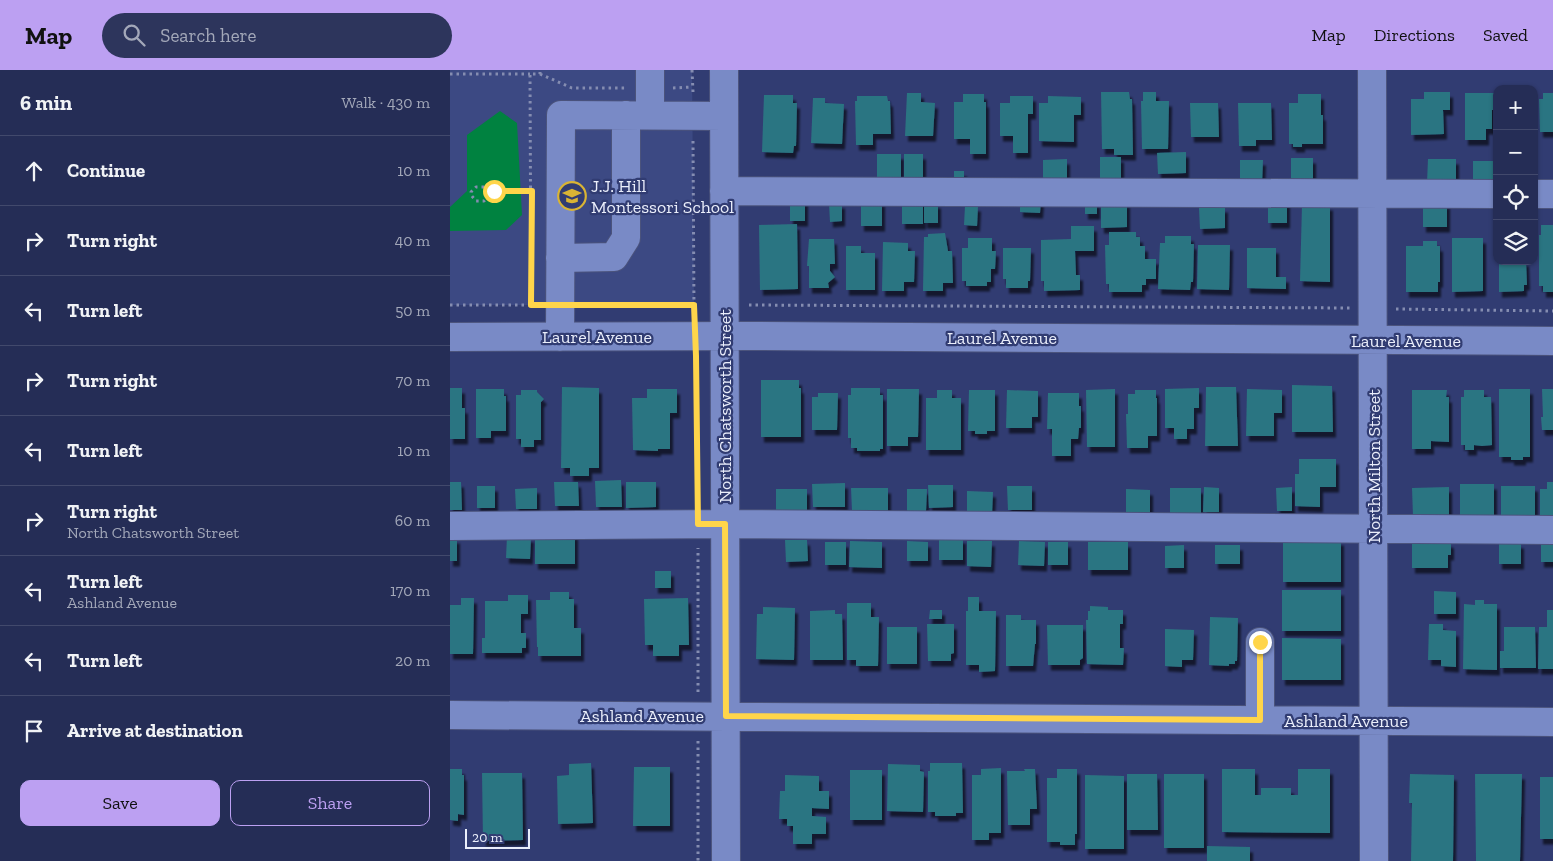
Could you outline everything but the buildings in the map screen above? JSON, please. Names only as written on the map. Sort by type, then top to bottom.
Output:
[{"type":"street","name":"North Chatsworth Street","points":[[724,70],[726,861]]},
{"type":"street","name":"North Milton Street","points":[[1372,70],[1374,861]]},
{"type":"street","points":[[560,258],[614,257],[626,238],[638,116],[650,79]]},
{"type":"street","points":[[560,337],[561,115],[724,116]]},
{"type":"street","points":[[724,191],[1493,194]]},
{"type":"street","points":[[1538,194],[1553,194]]},
{"type":"street","name":"Laurel Avenue","points":[[450,338],[724,336],[1553,342]]},
{"type":"street","points":[[450,526],[725,524],[1553,530]]},
{"type":"street","points":[[1260,642],[1260,720]]},
{"type":"street","name":"Ashland Avenue","points":[[450,715],[1553,722]]},
{"type":"path","points":[[692,70],[698,524],[698,861]]},
{"type":"path","points":[[450,74],[530,74],[540,72],[572,88],[650,79],[692,88]]},
{"type":"path","points":[[530,74],[531,305]]},
{"type":"path","points":[[494,191],[484,201],[476,201],[471,195],[471,192],[476,187],[484,187],[494,191],[532,191]]},
{"type":"path","points":[[450,305],[724,304],[1553,311]]},
{"type":"shaded area","name":"J.J. Hill Montessori School","points":[[450,70],[692,70],[694,305],[450,305]]},
{"type":"green space","points":[[500,111],[517,123],[522,215],[506,230],[450,231],[450,207],[467,191],[467,135]]},
{"type":"place","name":"J.J. Hill Montessori School","points":[[572,196]]},
{"type":"route","points":[[494,191],[532,191],[531,305],[694,305],[698,524],[725,524],[726,716],[1260,720],[1260,642]]}]
